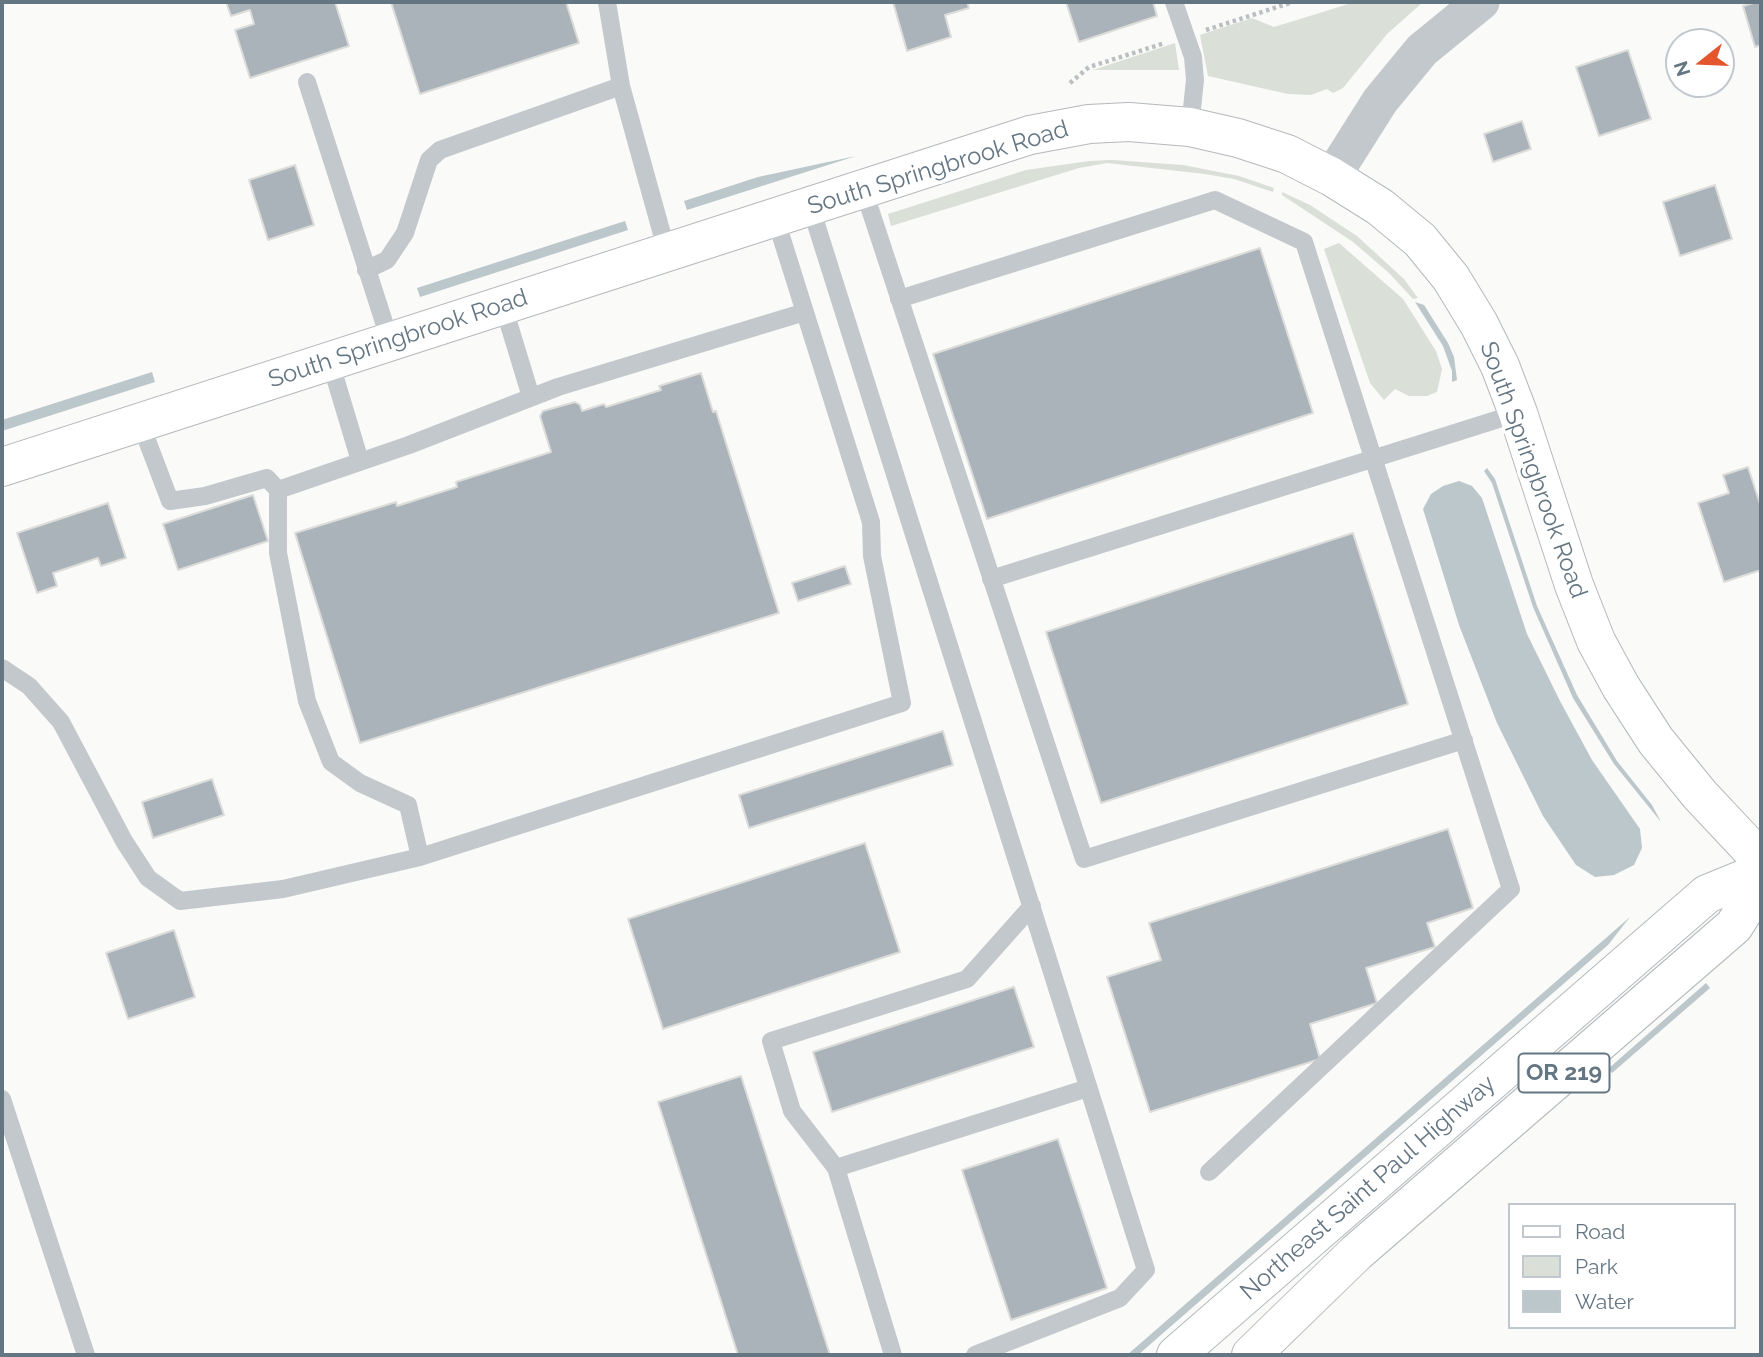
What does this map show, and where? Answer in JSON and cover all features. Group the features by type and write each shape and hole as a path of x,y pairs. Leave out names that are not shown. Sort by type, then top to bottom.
{"main road":[{"name":"South Springbrook Road","path":"2,467 979,150 1058,128 1129,122 1190,127 1238,138 1287,154 1332,177 1380,207 1410,232 1451,278 1500,366 1574,585 1596,641 1620,687 1664,752 1761,860"},
{"name":"Northeast Saint Paul Highway","path":"1176,1355 1707,894 1761,872"},
{"name":"Northeast Saint Paul Highway","path":"1251,1355 1356,1253 1734,926 1761,883"}],"street":[{"path":"1332,177 1380,101 1422,50 1481,2"}],"lane":[{"path":"607,2 621,86 667,251"},
{"path":"1174,2 1192,57 1195,80 1190,127"},
{"path":"307,82 390,341"},
{"path":"366,270 387,260 405,233 429,160 440,150 621,86"},
{"path":"863,188 1084,859 1464,740"},
{"path":"899,299 1215,200 1304,242 1511,889 1209,1172"},
{"path":"2,668 29,686 61,722 124,841 148,878 180,901 284,889 420,857 902,703 872,556 871,522 805,312 792,211"},
{"path":"792,211 1031,906 1146,1270 1120,1298 975,1355"},
{"path":"503,304 531,397"},
{"path":"278,490 558,387 805,312"},
{"path":"330,361 360,461"},
{"path":"991,579 1518,413"},
{"path":"140,422 170,501 205,496 267,478 278,490 278,553 307,701 331,762 360,783 408,805 420,857"},
{"path":"893,1355 836,1168 792,1111 771,1041 967,979 1031,906"},
{"path":"836,1168 1088,1088"},
{"path":"2,1099 86,1355"}],"path":[{"path":"1199,32 1293,2"},
{"path":"1070,83 1089,67 1176,39"}],"green space":[{"path":"1355,2 1423,2 1387,34 1343,88 1333,93 1327,89 1311,95 1288,94 1208,76 1200,35 1252,18 1274,27"},
{"path":"1175,43 1179,70 1093,70"},
{"path":"1112,160 1183,165 1239,176 1274,188 1273,192 1234,179 1107,163 1079,168 891,226 888,214 1026,170"},
{"path":"1282,192 1310,205 1357,236 1404,279 1418,298 1413,299 1389,273 1353,242 1282,195"},
{"path":"1339,243 1403,299 1436,351 1442,369 1437,392 1427,396 1409,396 1395,389 1384,400 1370,383 1324,249"}],"water":[{"path":"856,156 687,210 684,201 758,177"},
{"path":"625,221 628,230 420,297 417,288"},
{"path":"1415,302 1424,305 1448,343 1454,357 1457,380 1452,382 1452,371 1443,346"},
{"path":"152,372 155,382 2,431 2,420"},
{"path":"1487,468 1495,479 1537,606 1577,695 1617,761 1652,805 1661,822 1614,764 1573,698 1533,607 1492,483 1484,471"},
{"path":"1459,481 1472,486 1482,498 1527,634 1592,760 1640,829 1642,848 1634,865 1614,875 1595,877 1576,865 1543,816 1497,723 1459,625 1423,509 1431,494 1443,486"},
{"path":"1630,917 1608,945 1138,1355 1127,1355"},
{"path":"1706,983 1710,988 1612,1073 1608,1069"}],"building":[{"path":"226,2 335,2 349,46 250,78 235,30 254,24 250,10 231,16"},
{"path":"391,2 566,2 579,43 420,94"},
{"path":"893,2 967,2 969,8 945,15 951,37 907,51"},
{"path":"1066,2 1153,2 1157,16 1079,42"},
{"path":"1761,2 1761,45 1755,47 1743,6"},
{"path":"1628,50 1651,119 1599,136 1576,67"},
{"path":"1522,121 1531,149 1493,162 1484,134"},
{"path":"295,165 314,225 268,240 249,180"},
{"path":"1715,185 1732,239 1680,256 1663,202"},
{"path":"1260,248 1313,413 987,519 933,354"},
{"path":"701,373 713,412 716,411 779,613 360,743 295,533 396,502 397,506 457,487 456,482 551,452 540,416 543,411 575,402 580,405 582,411 604,404 606,407 661,390 659,386"},
{"path":"1748,467 1761,507 1761,570 1724,582 1698,503 1729,493 1723,475"},
{"path":"253,495 268,541 178,570 163,524"},
{"path":"108,503 126,558 101,566 98,558 53,573 57,586 37,593 17,533"},
{"path":"1353,533 1408,704 1101,803 1046,632"},
{"path":"845,566 851,584 798,601 792,583"},
{"path":"943,731 953,765 749,828 739,795"},
{"path":"212,779 224,815 153,838 142,802"},
{"path":"1448,829 1473,908 1427,923 1435,947 1366,968 1377,1003 1310,1024 1320,1059 1150,1112 1107,977 1161,960 1149,923"},
{"path":"865,843 900,952 663,1029 628,919"},
{"path":"174,930 195,997 128,1019 106,953"},
{"path":"1014,987 1034,1047 832,1112 813,1052"},
{"path":"741,1076 830,1355 738,1355 658,1102"},
{"path":"1058,1139 1107,1288 1011,1320 962,1170"}]}
